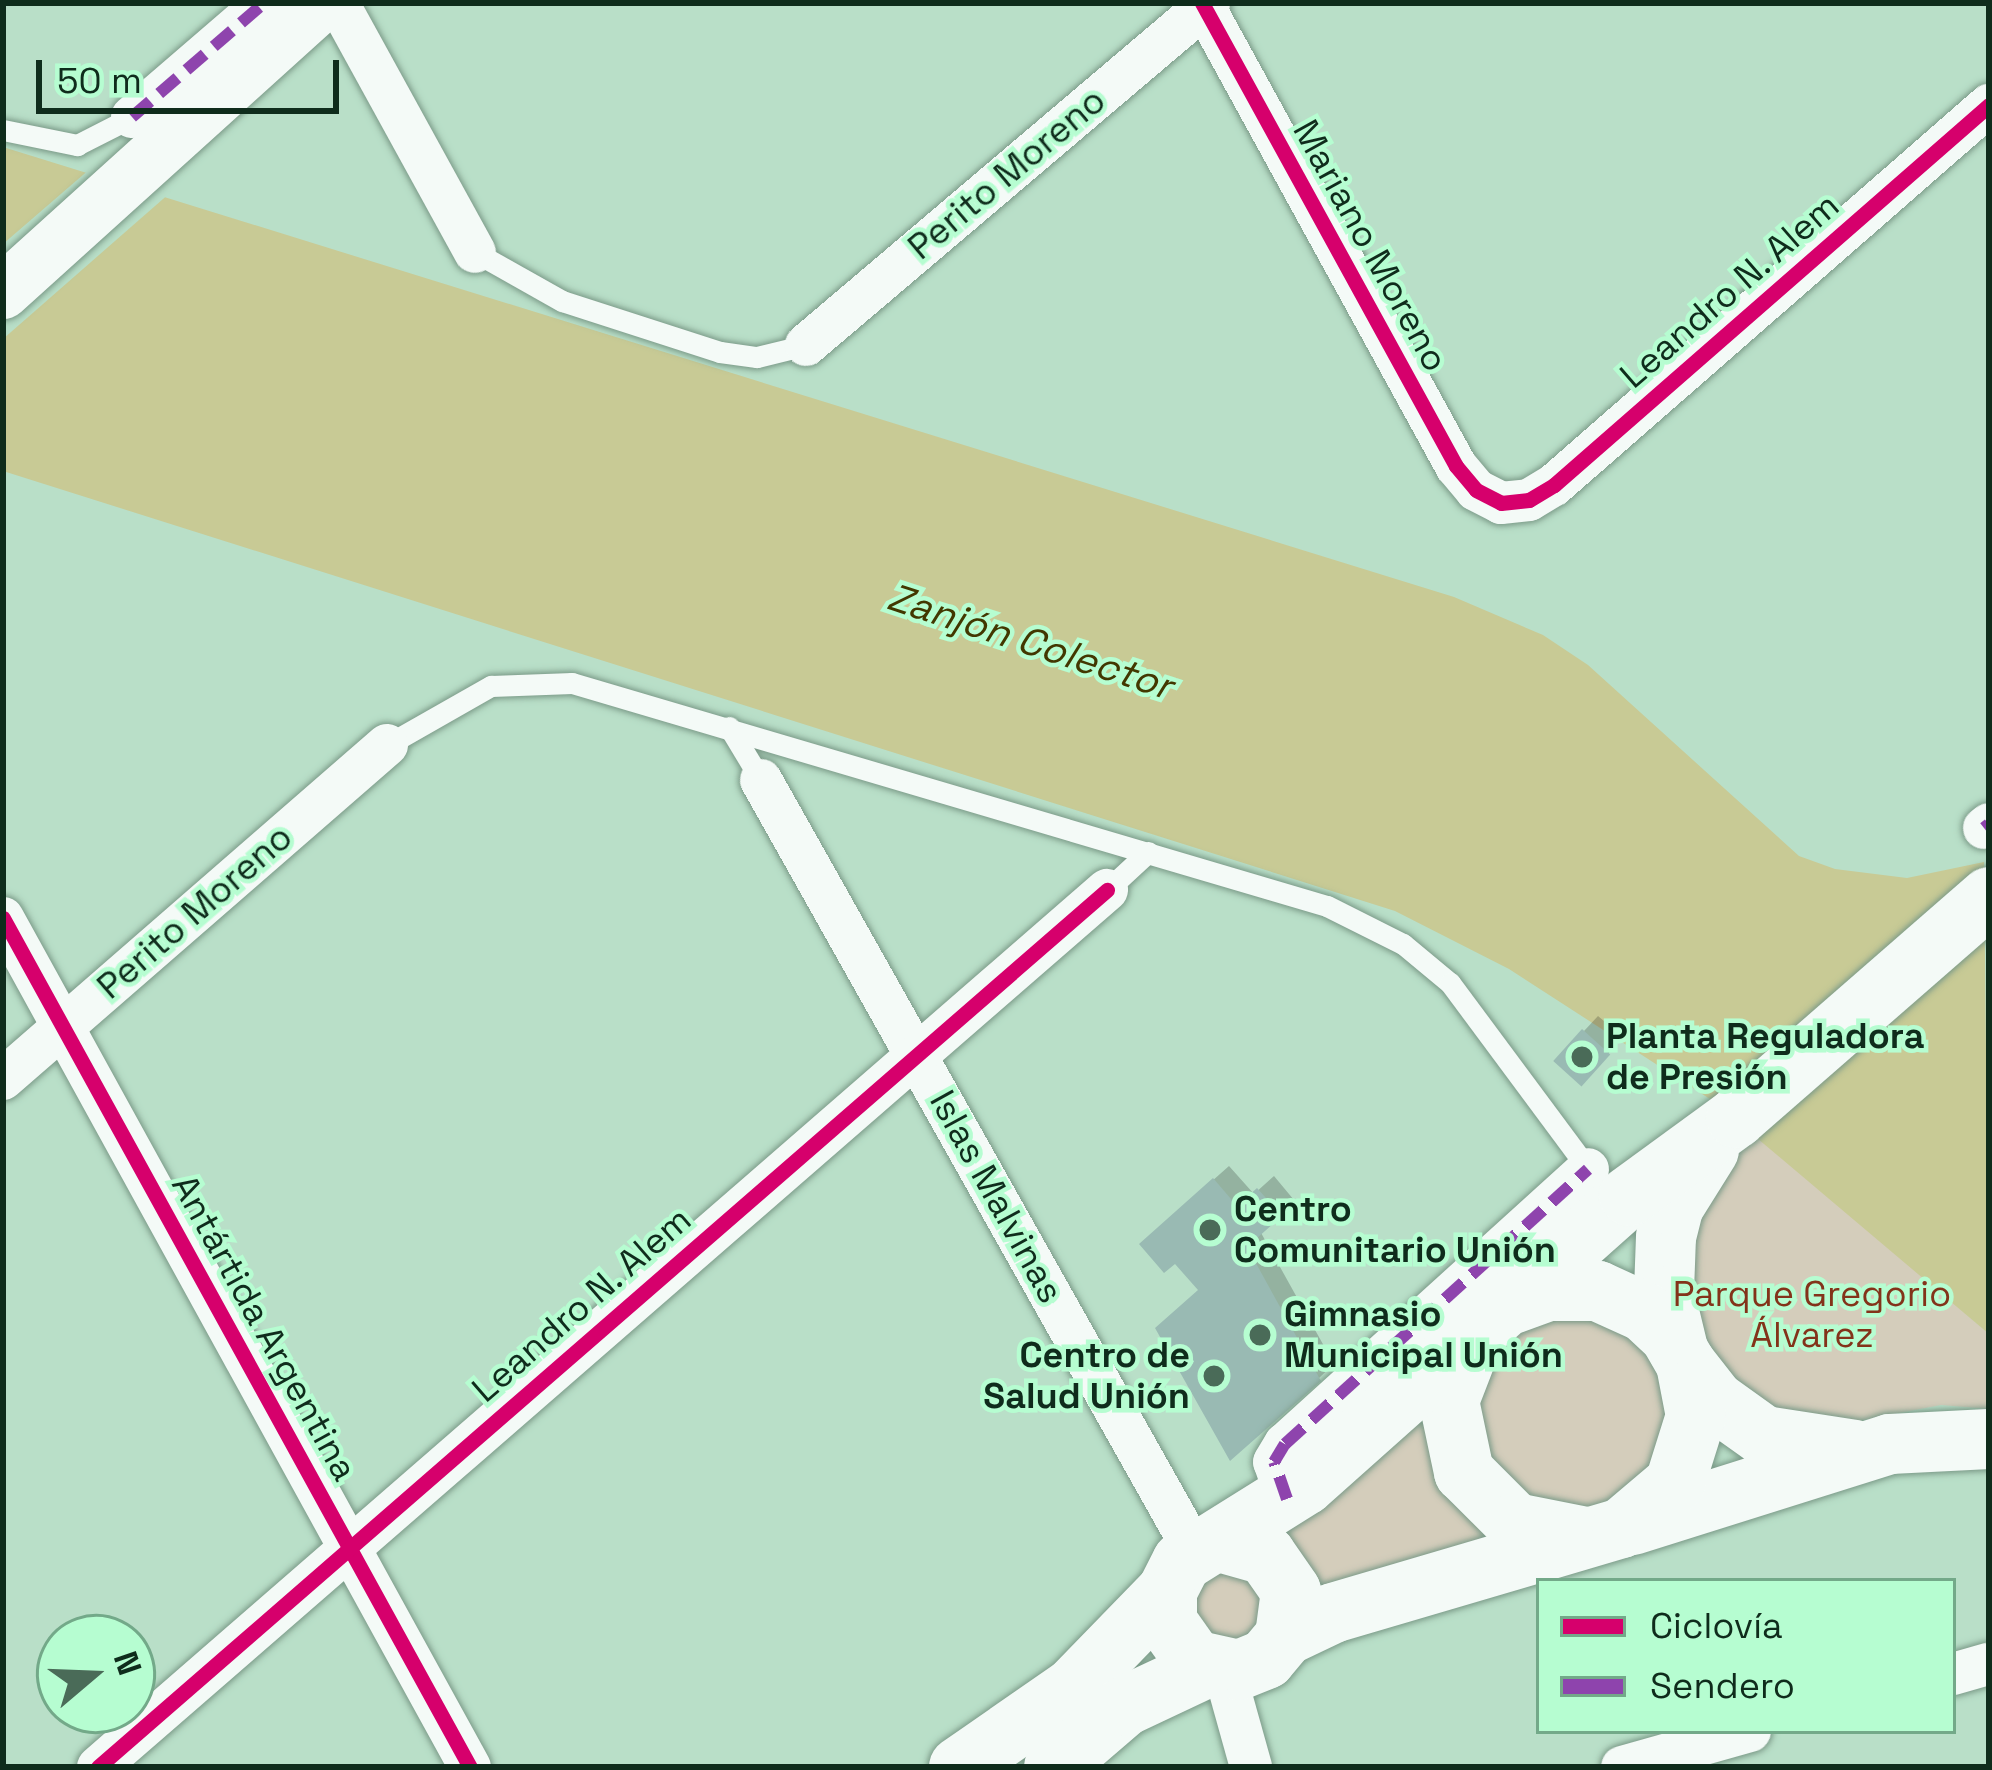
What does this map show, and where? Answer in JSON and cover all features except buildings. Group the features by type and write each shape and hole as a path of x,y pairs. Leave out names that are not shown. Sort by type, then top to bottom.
{"main road":[{"path":"959,1767 1074,1688 1195,1562 1287,1499 1629,1196 1736,1118 1989,897"},
{"path":"1736,1118 1689,1178 1669,1221 1664,1291 1683,1357 1696,1416 1684,1467 1664,1496 1613,1531 1550,1535 1515,1523 1464,1472 1451,1438 1451,1383 1495,1316 1548,1291 1598,1292 1644,1312 1683,1357 1715,1401 1764,1436 1816,1450 1868,1450"},
{"path":"1054,1767 1126,1706 1216,1668 1266,1659 1286,1636 1334,1613 1868,1450 1930,1437 1989,1438"},
{"path":"1195,1562 1266,1555 1286,1578 1293,1606 1286,1636"},
{"path":"1195,1562 1173,1636 1216,1668"}],"street":[{"path":"3,292 264,3"},
{"path":"148,134 323,3"},
{"path":"338,3 475,252"},
{"name":"Perito Moreno","path":"806,346 1205,4"},
{"name":"Mariano Moreno","path":"1205,4 1456,466 1476,490 1501,503"},
{"name":"Leandro N. Alem","path":"1501,503 1529,500 1554,485 1989,104"},
{"name":"Perito Moreno","path":"3,1079 387,745"},
{"name":"Islas Malvinas","path":"760,780 1195,1562"},
{"name":"Leandro N. Alem","path":"98,1767 1106,890"},
{"name":"Antártida Argentina","path":"3,918 470,1767"},
{"path":"1287,1499 1275,1467 1279,1450 1588,1169"},
{"path":"1956,1673 1989,1664"},
{"path":"1216,1668 1251,1767"},
{"path":"1622,1767 1739,1734"}],"lane":[{"path":"3,130 77,145 148,134"},
{"path":"475,252 562,301 720,352 757,357 806,346"},
{"path":"387,745 462,698 520,681 584,686 1327,905 1403,944 1470,1006 1588,1169"},
{"path":"729,728 760,780"},
{"path":"1106,890 1148,852"}],"green space":[{"name":"Parque Gregorio Álvarez","path":"1755,1132 1989,1334 1989,1409 1941,1405 1842,1424 1803,1421 1754,1400 1706,1348 1685,1269 1709,1189"},
{"name":"Parque Gregorio Álvarez","path":"1531,1314 1632,1323 1677,1389 1652,1484 1575,1519 1495,1484 1472,1378"},
{"path":"1424,1408 1438,1478 1507,1541 1318,1598 1273,1534"},
{"path":"1209,1567 1264,1576 1257,1644 1199,1641 1189,1586"}],"water":[{"name":"Zanjón Colector","path":"3,147 1454,597 1543,635 1588,665 1799,856 1835,869 1907,878 1984,862 1989,1334 1713,1101 1509,969 1395,911 3,471"}],"pier":[{"path":"91,168 171,192 3,339 3,244"}],"marked path":[{"path":"132,117 264,3"},
{"path":"1984,828 1989,824"},
{"path":"1287,1499 1274,1462 1285,1444 1588,1169"}],"cycle path":[{"path":"1202,3 1456,466 1476,490 1501,503 1529,500 1554,485 1989,105"},
{"path":"98,1767 1107,890"},
{"path":"3,918 470,1767"}],"place":[{"name":"Planta Reguladora de Presión","path":"1582,1057"},
{"name":"Centro Comunitario Unión","path":"1210,1230"},
{"name":"Gimnasio Municipal Unión","path":"1260,1335"},
{"name":"Centro de Salud Unión","path":"1214,1376"}]}
